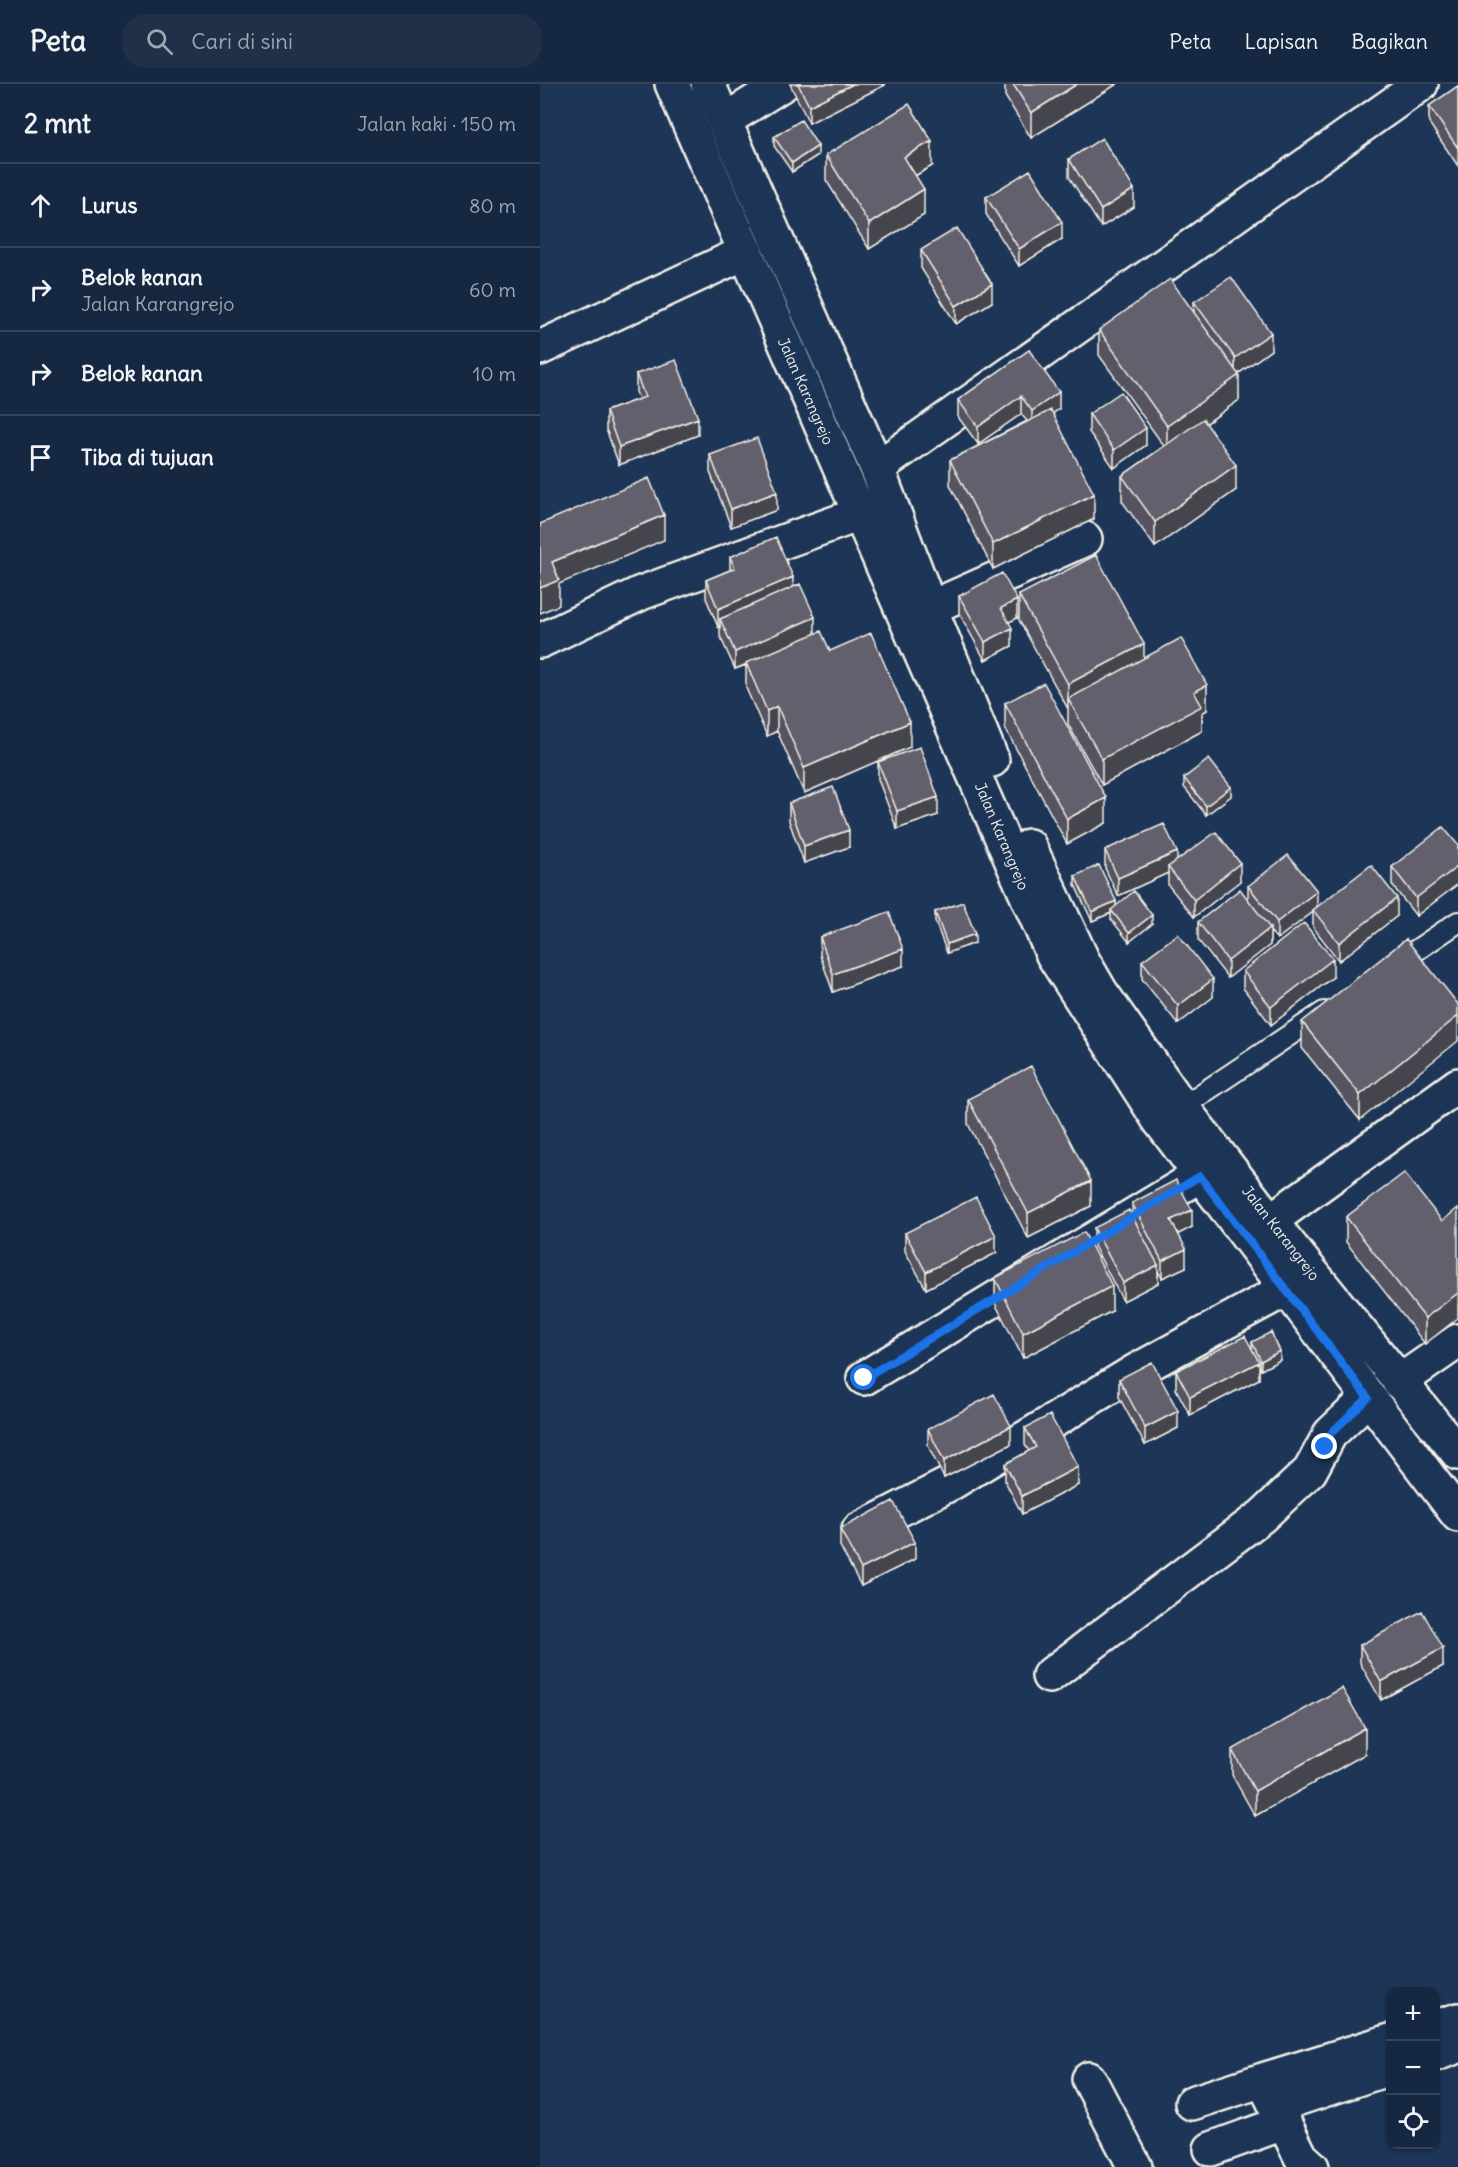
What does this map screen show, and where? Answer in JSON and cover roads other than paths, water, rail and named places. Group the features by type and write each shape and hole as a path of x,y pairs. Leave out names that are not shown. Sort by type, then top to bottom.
{"street":[{"name":"Jalan Karangrejo","path":"672,84 1053,955 1159,1120 1458,1515"},
{"name":"Jalan Karangrejo","path":"708,84 877,468 930,608 1020,826 1083,961 1101,992 1182,1107 1270,1221 1399,1382 1454,1441"},
{"path":"724,121 783,84"},
{"path":"877,468 1421,84"},
{"path":"540,348 746,252"},
{"path":"540,641 641,593 860,514"},
{"path":"930,608 1085,539"},
{"path":"1270,1221 1458,1085"},
{"path":"864,1378 1200,1176"},
{"path":"848,1535 953,1482 1134,1372 1286,1289"},
{"path":"1399,1382 1458,1341"},
{"path":"1049,1677 1262,1516 1310,1471 1330,1434 1368,1398"},
{"path":"1440,2026 1458,2020"},
{"path":"1211,2149 1274,2103 1386,2043"},
{"path":"1440,2053 1458,2046"},
{"path":"1192,2103 1274,2103 1386,2069"},
{"path":"1089,2079 1135,2167"},
{"path":"1274,2103 1301,2157 1312,2167"}],"lane":[{"path":"1379,975 1458,922"},
{"path":"1182,1107 1340,1001"}]}
